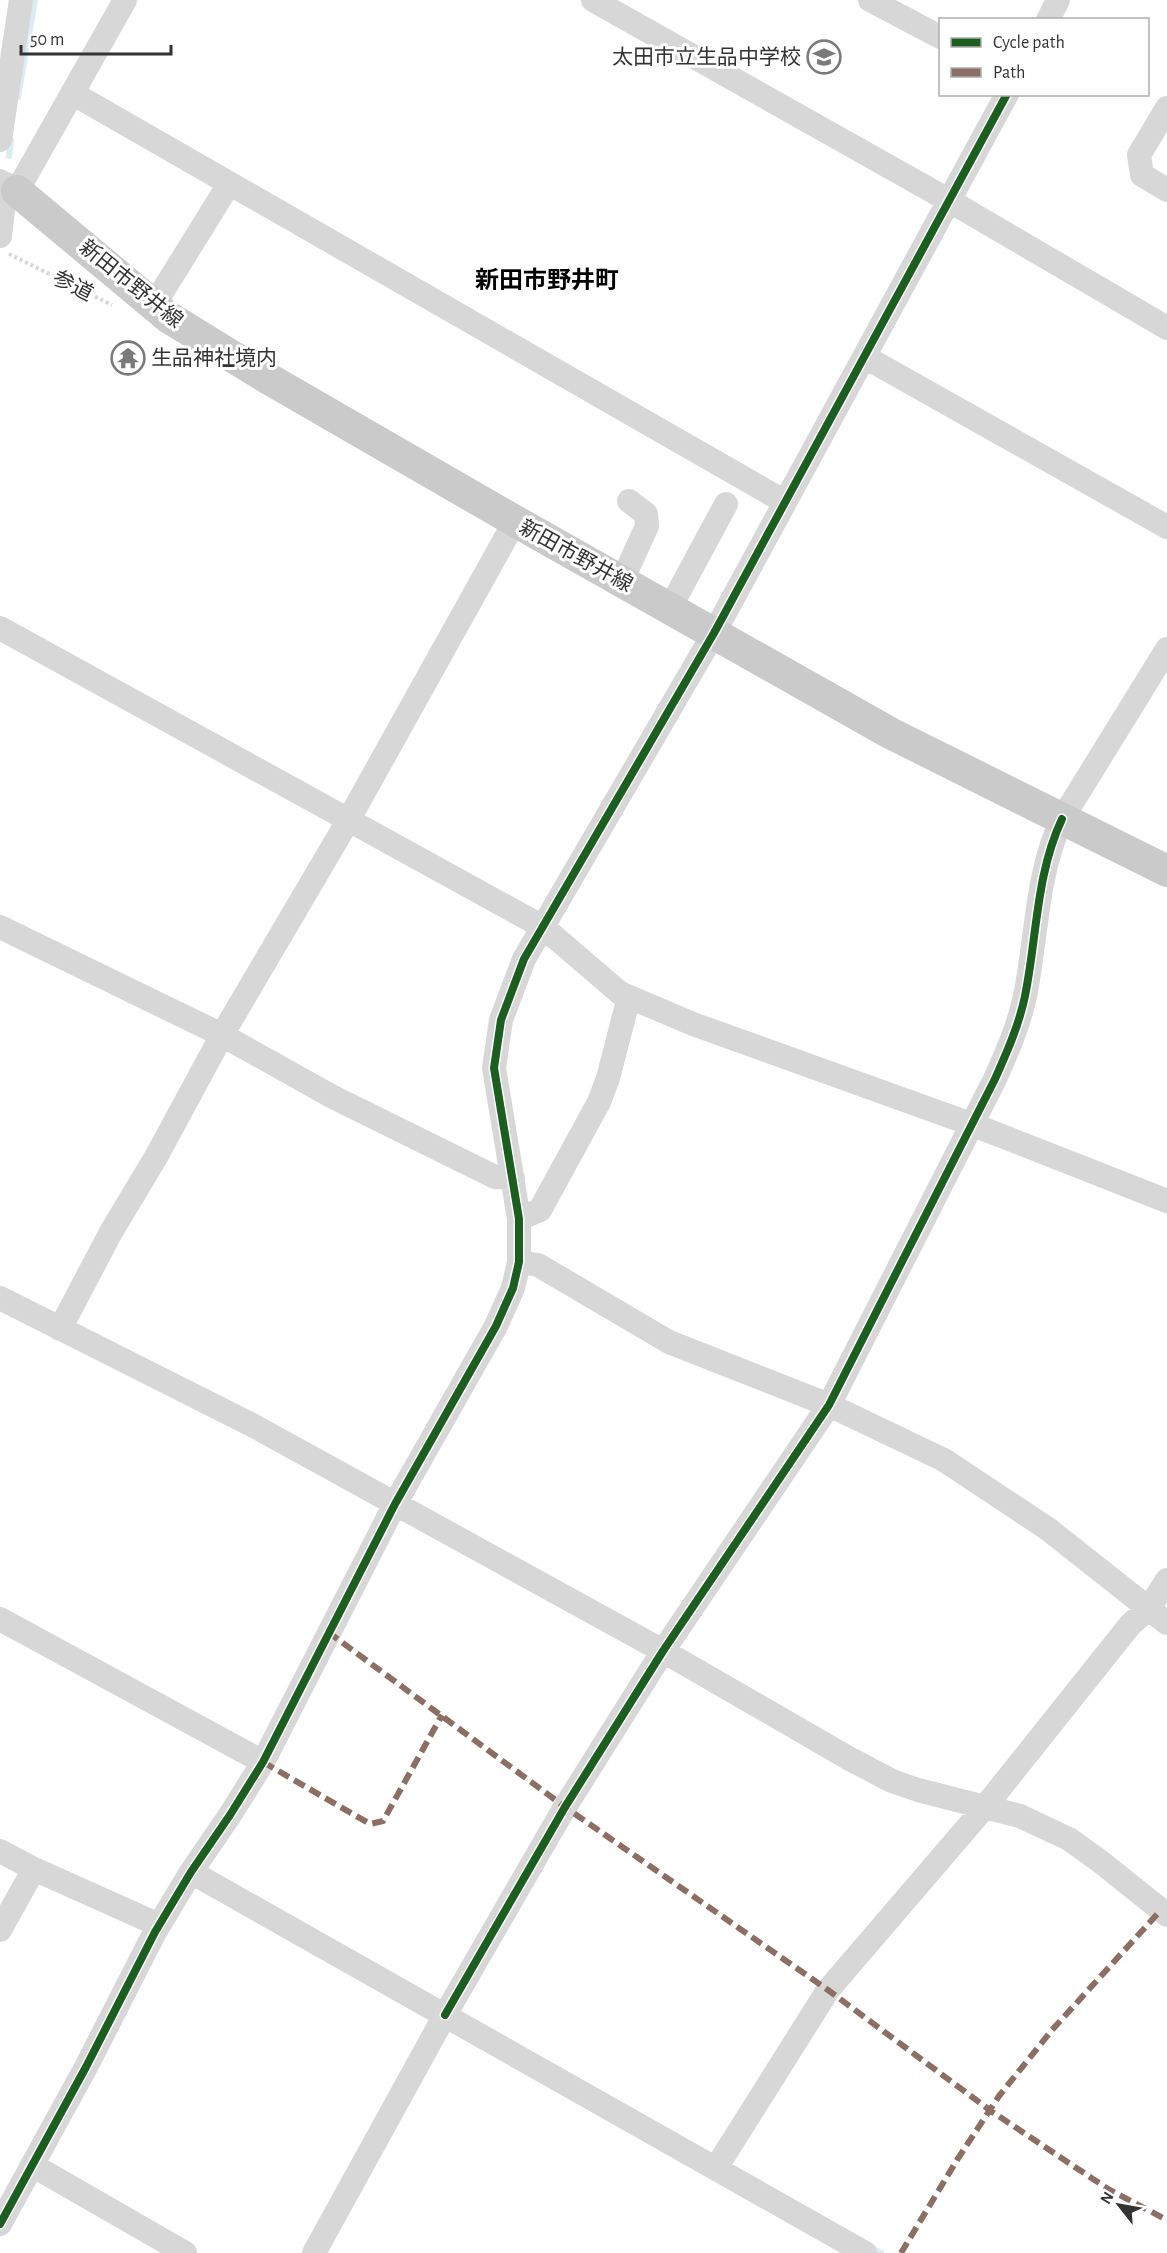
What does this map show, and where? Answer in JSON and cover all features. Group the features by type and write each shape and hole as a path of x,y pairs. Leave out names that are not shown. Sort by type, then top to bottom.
{"main road":[{"name":"新田市野井線","path":"8,185 168,317 269,379 514,521 890,733 1167,871"}],"street":[{"path":"0,140 21,0"},
{"path":"0,236 8,185 72,93 125,0"},
{"path":"593,0 950,201 1167,328"},
{"path":"870,0 939,36"},
{"path":"1049,18 1058,0"},
{"path":"72,93 785,502"},
{"path":"3,2213 32,2166 159,1925 263,1762 395,1504 496,1326 513,1288 519,1262 519,1219 494,1068 501,1020 524,959 714,633 1006,96"},
{"path":"1167,108 1139,155 1142,175 1167,190"},
{"path":"154,305 229,184"},
{"path":"865,357 1167,527"},
{"path":"622,581 647,526 646,514 629,501"},
{"path":"670,608 726,504"},
{"path":"60,1329 111,1232 156,1157 222,1035 349,819 514,521"},
{"path":"0,628 543,927 620,993 693,1024 971,1124 1166,1198"},
{"path":"314,2253 445,2016 565,1807 663,1651 829,1405 995,1079 1007,1050 1024,997 1041,887 1051,843 1062,819 1167,649"},
{"path":"0,927 222,1035 333,1097 495,1177 513,1178"},
{"path":"519,1219 540,1210 599,1102 608,1078 629,997"},
{"path":"519,1262 538,1265 669,1342 829,1405 944,1461 1048,1529 1158,1616"},
{"path":"0,1298 254,1426 663,1651 892,1781 1020,1816 1069,1839 1167,1916"},
{"path":"1158,1616 1167,1580"},
{"path":"716,2168 828,1990 984,1808 1130,1625 1158,1616"},
{"path":"0,1620 263,1762"},
{"path":"0,1851 34,1869 159,1925"},
{"path":"0,1930 34,1869"},
{"path":"191,1872 865,2253"},
{"path":"32,2166 185,2253"}],"waterway":[{"path":"18,97 35,0"},
{"path":"9,156 11,140"},
{"path":"869,2246 881,2253"}],"marked path":[{"path":"328,1632 565,1807 828,1990 991,2111 1108,2189 1167,2220"},
{"path":"263,1762 370,1824 383,1821 442,1715"},
{"path":"901,2253 999,2096 1052,2030 1161,1910"}],"cycle path":[{"path":"0,2224 86,2067 155,1932 263,1762 395,1504 496,1326 513,1288 519,1262 519,1219 494,1068 501,1020 524,959 714,633 1006,96"},
{"path":"445,2015 565,1807 663,1651 829,1405 995,1079 1008,1049 1025,996 1047,862 1062,819"}],"place":[{"name":"太田市立生品中学校","path":"824,57"},
{"name":"生品神社境内","path":"128,358"}],"district":[{"name":"新田市野井町","path":"547,281"}]}
